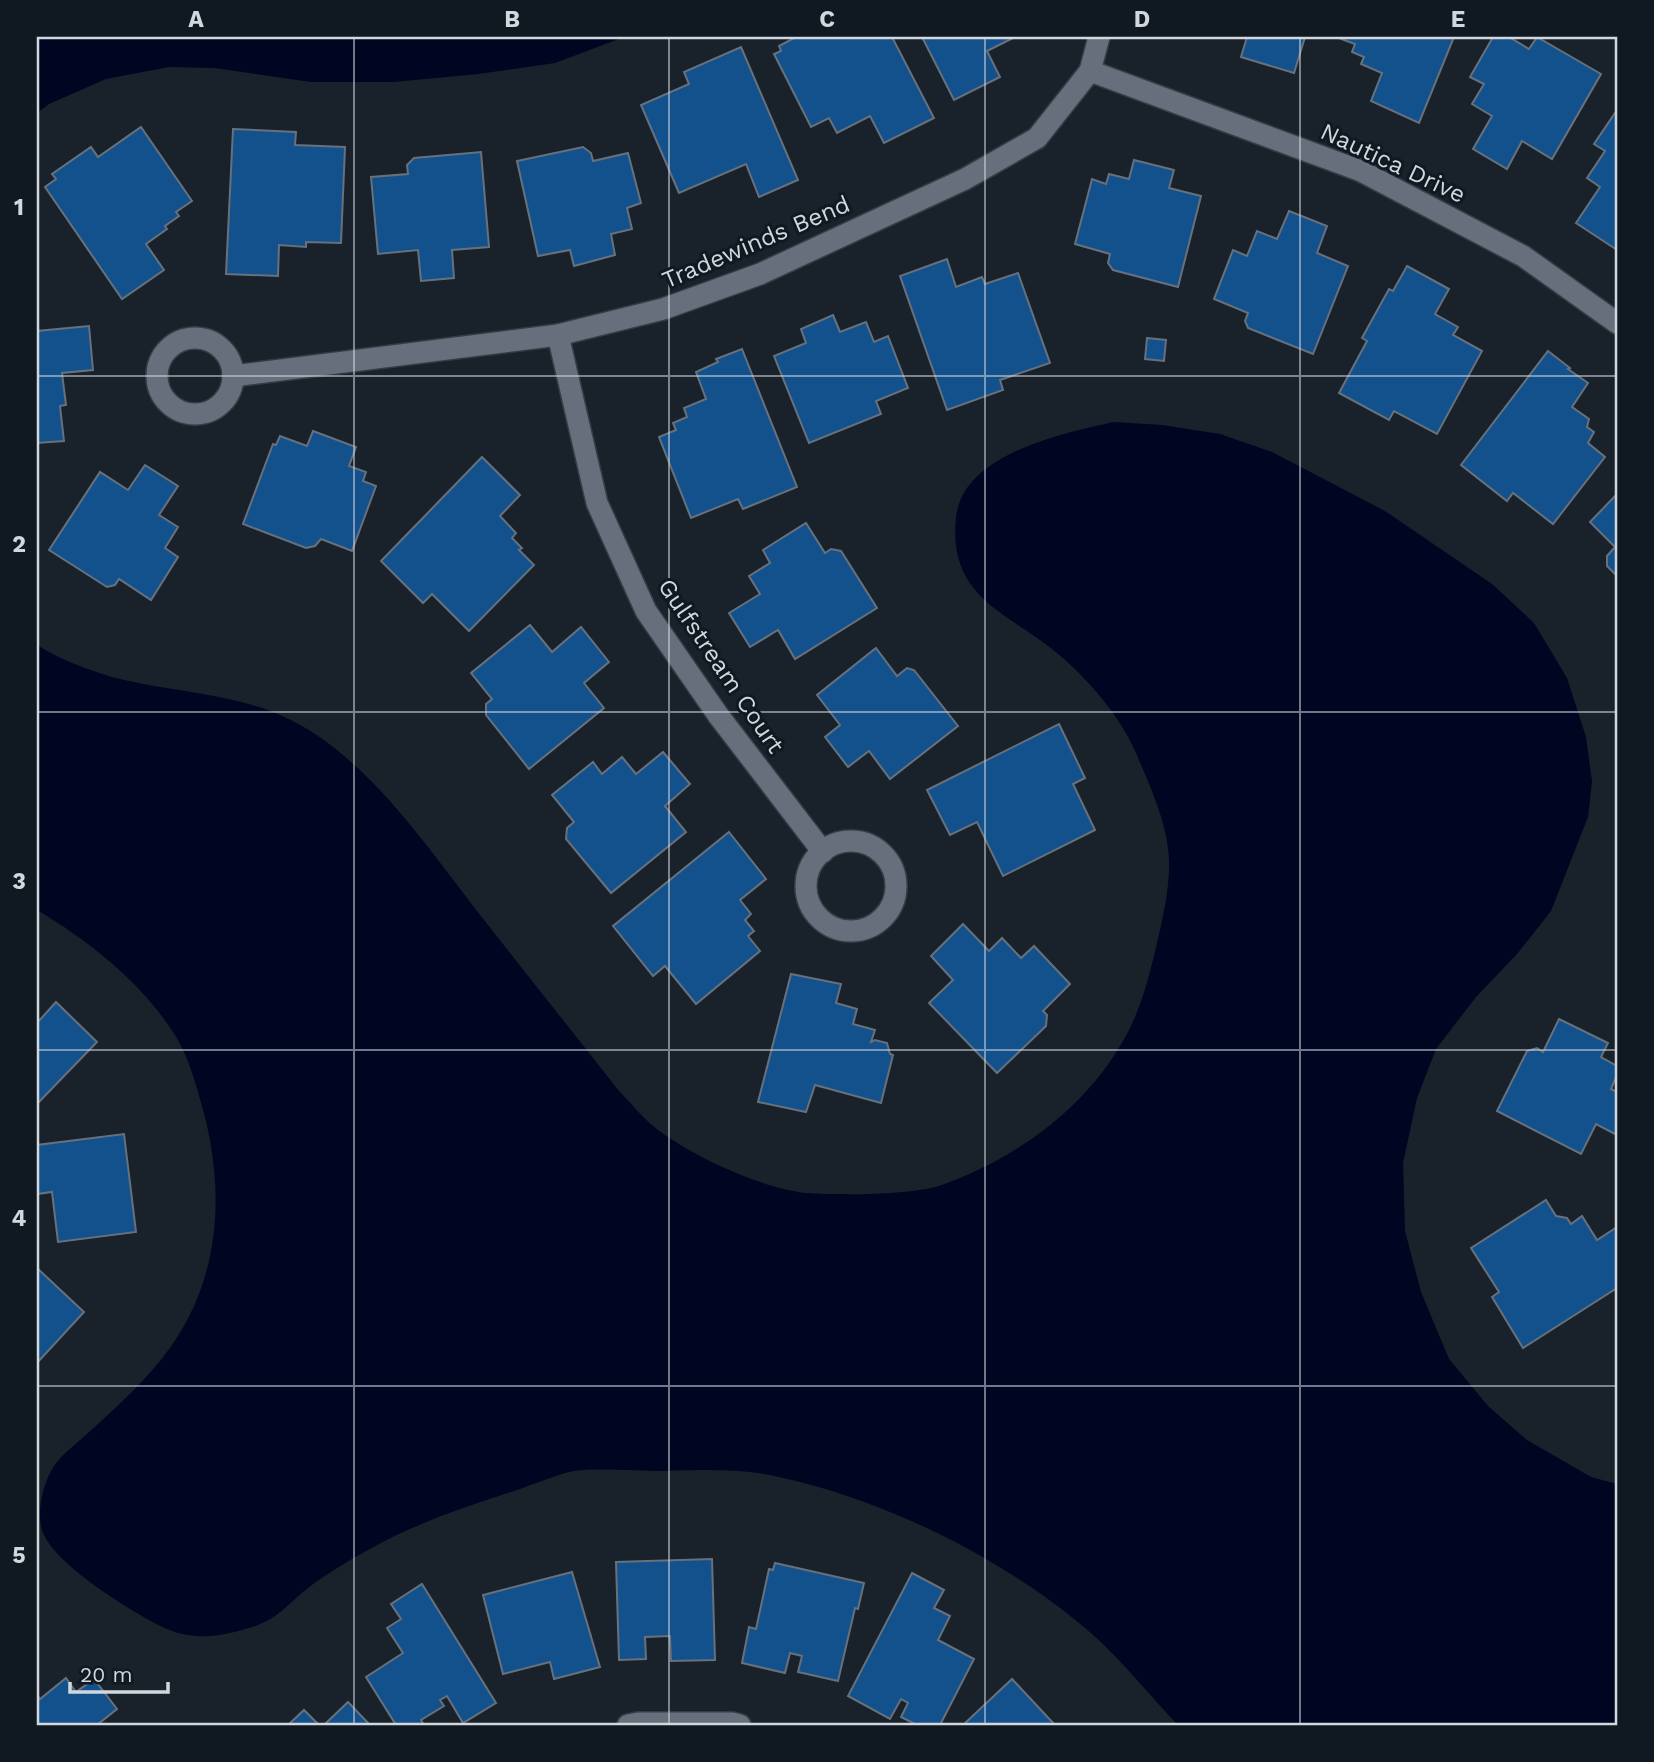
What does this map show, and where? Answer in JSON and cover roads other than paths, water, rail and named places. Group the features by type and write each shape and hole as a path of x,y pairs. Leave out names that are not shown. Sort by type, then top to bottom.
{"street":[{"name":"Tradewinds Bend","path":"233,376 558,335 663,309 760,274 965,179 1037,138 1090,71 1100,37"},
{"name":"Nautica Drive","path":"1090,71 1361,171 1523,256 1617,323"},
{"name":"Gulfstream Court","path":"558,335 597,503 646,611 718,715 823,852"},
{"path":"848,841 875,848 886,858 893,870 895,898 880,921 866,929 835,929 812,909 807,894 807,878 812,864 823,852 835,844 848,841"},
{"path":"628,1725 740,1725"}],"water":[{"path":"37,37 624,37 555,63 394,82 311,82 214,68 169,67 106,79 49,104 37,113"},
{"path":"1113,422 1162,425 1220,434 1272,452 1385,511 1492,584 1534,623 1567,678 1586,737 1592,781 1588,817 1551,911 1517,954 1476,997 1436,1049 1417,1098 1403,1163 1405,1231 1421,1292 1449,1359 1488,1406 1527,1440 1591,1477 1617,1484 1617,1725 1178,1725 1101,1642 1030,1586 990,1561 905,1518 861,1501 774,1476 746,1472 601,1469 562,1474 403,1532 330,1573 268,1620 249,1628 211,1636 187,1635 163,1627 106,1594 73,1569 48,1542 42,1530 40,1513 45,1485 60,1458 153,1369 189,1317 210,1257 216,1194 208,1130 192,1073 178,1039 160,1013 129,979 76,935 37,910 37,645 66,661 109,676 221,697 261,708 310,731 339,752 366,776 415,831 619,1091 653,1126 686,1148 747,1177 806,1193 877,1194 939,1186 968,1175 1023,1145 1073,1105 1094,1082 1113,1057 1134,1019 1164,912 1169,870 1168,846 1157,805 1130,740 1096,691 1075,669 1045,643 988,603 973,588 962,569 956,546 956,518 962,496 976,478 1018,450 1068,433"}]}
